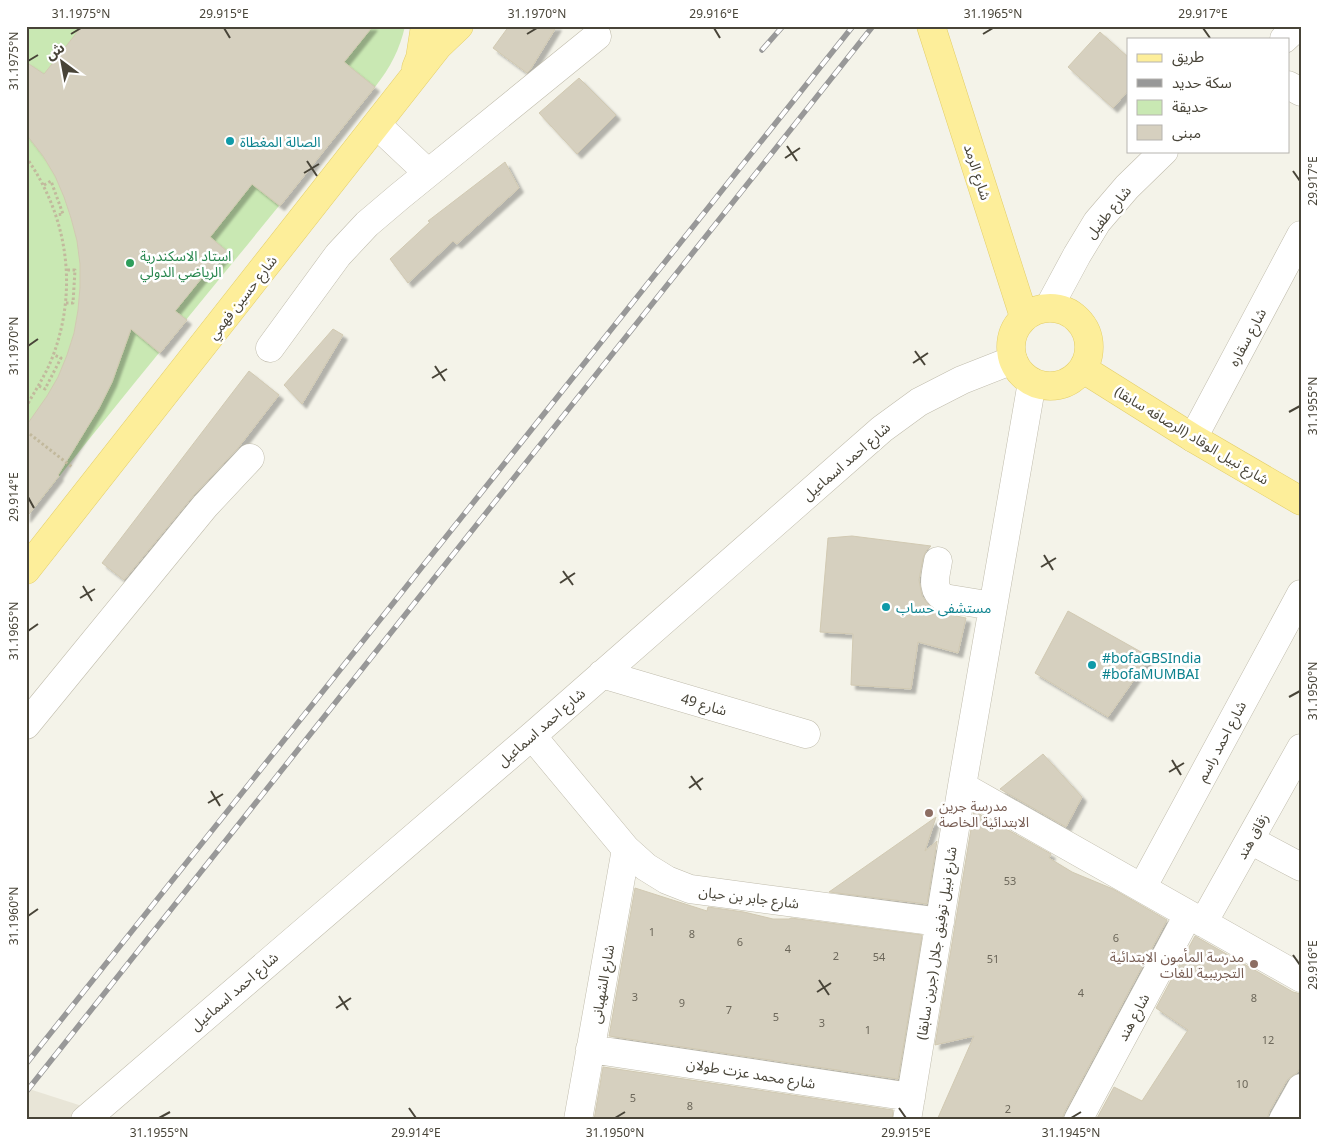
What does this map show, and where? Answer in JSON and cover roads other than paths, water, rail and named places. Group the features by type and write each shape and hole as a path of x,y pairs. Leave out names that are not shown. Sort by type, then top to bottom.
{"main road":[{"path":"411,81 420,58 425,26"},
{"name":"شارع حسين فهمي","path":"26,570 438,46 459,26"},
{"name":"شارع الرمد","path":"931,26 1036,312"},
{"path":"1061,309 1072,314 1081,322 1088,333 1090,345 1089,358 1083,369 1073,379 1060,385 1045,386 1032,382 1020,373 1013,360 1010,348 1012,336 1017,326 1036,312 1061,309"},
{"name":"شارع نبيل الوقاد (الرصافه سابقا)","path":"1083,369 1193,438 1301,501"}],"street":[{"path":"1285,38 1298,26"},
{"path":"270,348 338,256 367,224 597,36"},
{"path":"377,125 428,173"},
{"name":"شارع طفيل","path":"1036,312 1077,255 1097,222 1163,152"},
{"name":"شارع سقاره","path":"1193,438 1301,235"},
{"name":"شارع احمد اسماعيل","path":"84,1120 532,736 882,429 919,402 962,380 1013,360"},
{"name":"شارع نبيل توفيق جلال (جرين سابقا)","path":"909,1108 962,786 1032,382"},
{"path":"26,725 205,506 250,458"},
{"path":"938,561 934,583 936,592 944,598 993,606"},
{"name":"شارع احمد راسم","path":"1142,888 1301,594"},
{"name":"شارع 49","path":"602,674 806,734"},
{"name":"شارع جابر بن حيان","path":"532,736 626,849 646,867 667,880 690,889 940,922"},
{"name":"زقاق هند","path":"1196,919 1250,840 1301,748"},
{"path":"962,786 1301,978"},
{"path":"1250,840 1301,867"},
{"name":"شارع الشهبانى","path":"578,1120 626,849"},
{"name":"شارع هند","path":"1078,1120 1196,919"},
{"name":"شارع محمد عزت طولان","path":"590,1049 909,1108"},
{"path":"1283,1120 1301,1088"}],"railway":[{"path":"762,50 783,26"},
{"path":"26,1064 853,26"},
{"path":"26,1092 873,26"}],"place":[{"name":"الصالة المغطاة","path":"230,141"},
{"name":"استاد الاسكندرية الرياضي الدولي","path":"130,263"},
{"name":"مستشفى حساب","path":"886,607"},
{"name":"#bofaGBSIndia #bofaMUMBAI","path":"1092,665"},
{"name":"مدرسة جرين الابتدائية الخاصة","path":"929,813"},
{"name":"مدرسة المأمون الابتدائية التجريبية للغات","path":"1254,964"}]}
